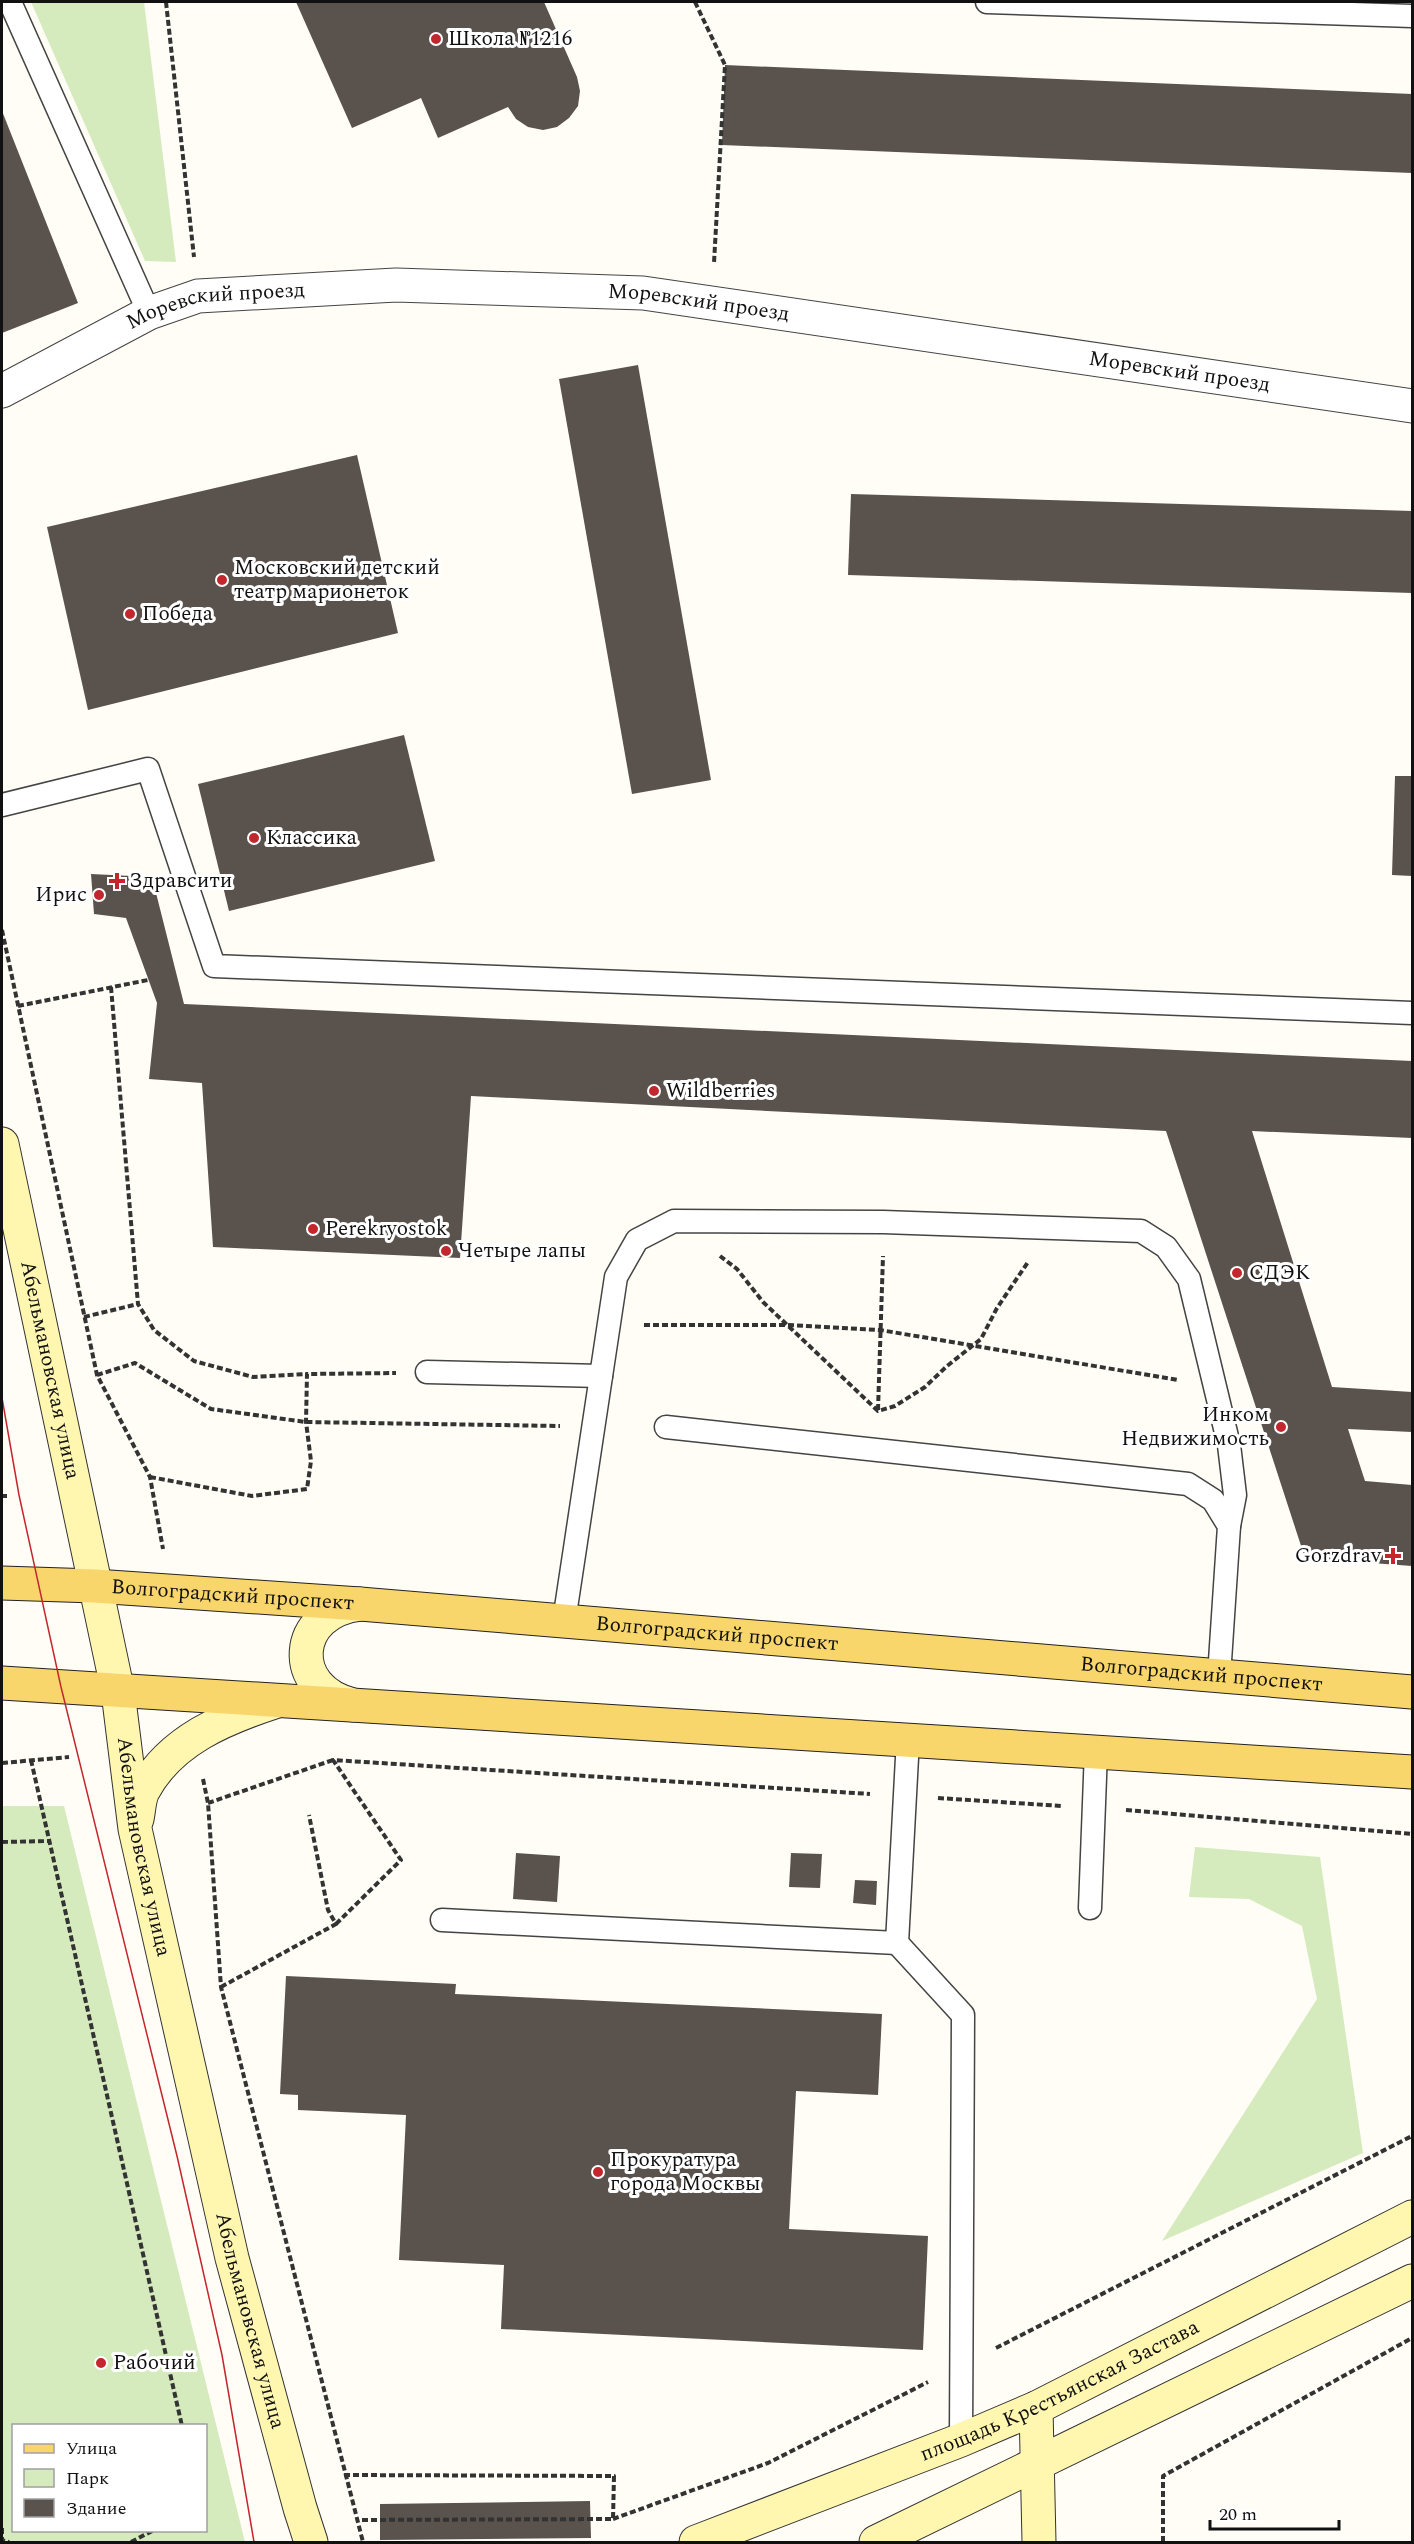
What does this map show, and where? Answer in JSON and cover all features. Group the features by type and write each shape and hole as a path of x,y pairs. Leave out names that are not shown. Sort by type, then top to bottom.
{"main road":[{"name":"Абельмановская улица","path":"2,1144 118,1692 135,1829 232,2258 300,2508 312,2542"},
{"name":"Волгоградский проспект","path":"11,1583 95,1586 360,1604 1413,1692"},
{"path":"353,1705 337,1701 322,1691 312,1677 306,1660 308,1642 315,1627 327,1614 342,1606 360,1604"},
{"path":"2,1683 1413,1772"},
{"path":"135,1829 142,1793 162,1766 192,1737 231,1716 280,1700"},
{"name":"площадь Крестьянская Застава","path":"696,2542 961,2440 1036,2408 1413,2217"},
{"path":"876,2542 1413,2282"},
{"path":"1036,2408 1039,2542"},
{"path":"300,2508 320,2542"}],"street":[{"name":"Моревский проезд","path":"2,391 149,313 198,296 396,285 643,293 1413,406"}],"lane":[{"path":"10,2 149,313"},
{"path":"987,2 1413,16"},
{"path":"2,805 148,769 213,966 1413,1013"},
{"path":"564,1621 616,1277 637,1240 675,1221 884,1222 1141,1231 1166,1246 1189,1279 1229,1445 1235,1495 1229,1526 1219,1676"},
{"path":"427,1372 601,1376"},
{"path":"666,1427 1188,1484 1213,1500 1229,1526"},
{"path":"897,1943 908,1739"},
{"path":"1090,1908 1096,1751"},
{"path":"442,1920 897,1943 963,2015 961,2440"}],"path":[{"path":"166,2 198,296"},
{"path":"695,2 725,65 711,303"},
{"path":"2,930 97,1375 150,1477 163,1549"},
{"path":"18,1006 148,980"},
{"path":"111,987 138,1304 154,1330 194,1361 254,1377 427,1372"},
{"path":"675,1221 737,1269 763,1302 878,1411"},
{"path":"879,1450 878,1411 884,1222"},
{"path":"878,1411 895,1406 926,1388 947,1366 981,1340 997,1308 1032,1256 1073,1229"},
{"path":"84,1317 138,1304"},
{"path":"609,1325 788,1325 880,1330 1214,1386"},
{"path":"97,1375 110,1373 135,1363 212,1409 306,1422 594,1426"},
{"path":"150,1477 252,1496 307,1489 310,1461 306,1422 308,1374"},
{"path":"2,1496 7,1496"},
{"path":"2,1763 69,1757"},
{"path":"31,1760 182,2424"},
{"path":"220,1987 336,1924 401,1860 333,1760"},
{"path":"208,1803 333,1760 1093,1808 1413,1834"},
{"path":"202,1775 208,1803 220,1987 363,2542"},
{"path":"309,1815 328,1910 336,1924"},
{"path":"2,1842 50,1841"},
{"path":"356,2520 613,2519 768,2463 1413,2136"},
{"path":"1163,2542 1163,2476 1413,2338"},
{"path":"344,2475 614,2476 613,2519"},
{"path":"2,2528 2,2540 9,2542"},
{"path":"131,2542 150,2532"}],"green space":[{"path":"31,2 144,2 176,262 145,261"},
{"path":"2,1806 64,1806 245,2542 2,2542"},
{"path":"1195,1847 1320,1857 1363,2153 1162,2241 1317,1999 1302,1926 1249,1899 1189,1897"}],"building":[{"name":"Школа №1216","path":"296,2 544,2 577,77 580,91 578,106 569,118 557,127 543,130 528,127 516,119 508,107 438,138 421,98 352,128"},
{"path":"725,65 1412,94 1412,173 722,145"},
{"path":"2,111 78,303 2,333"},
{"path":"638,365 711,780 632,794 559,379"},
{"name":"Московский детский театр марионеток","path":"357,455 398,633 88,710 47,527"},
{"path":"851,494 1412,511 1412,593 848,575"},
{"path":"404,735 435,861 229,911 198,784"},
{"path":"1395,776 1412,776 1412,876 1392,875"},
{"path":"91,874 152,877 184,1004 1412,1061 1412,1138 1252,1131 1332,1387 1412,1392 1412,1432 1348,1429 1365,1481 1412,1485 1412,1566 1305,1558 1166,1131 471,1096 460,1258 213,1247 202,1083 149,1079 157,1003 126,918 94,914"},
{"path":"516,1853 560,1856 557,1902 513,1899"},
{"path":"791,1853 822,1854 820,1888 789,1887"},
{"path":"855,1880 877,1881 876,1905 853,1903"},
{"name":"Прокуратура города Москвы","path":"286,1976 456,1984 455,1994 882,2014 878,2095 796,2091 789,2229 928,2236 923,2350 501,2329 504,2265 399,2260 406,2115 298,2110 298,2095 280,2094"},
{"path":"590,2501 591,2538 380,2540 380,2504"}],"tram line":[{"path":"2,1398 19,1495 61,1687 177,2156 222,2355 254,2542"}],"place":[{"name":"Школа №1216","path":"436,39"},
{"name":"Московский детский театр марионеток","path":"222,580"},
{"name":"Победа","path":"130,614"},
{"name":"Классика","path":"254,838"},
{"name":"Здравсити","path":"117,881"},
{"name":"Ирис","path":"99,895"},
{"name":"Wildberries","path":"654,1091"},
{"name":"Perekryostok","path":"313,1229"},
{"name":"Четыре лапы","path":"446,1251"},
{"name":"СДЭК","path":"1237,1273"},
{"name":"Инком Недвижимость","path":"1281,1427"},
{"name":"Gorzdrav","path":"1393,1556"},
{"name":"Прокуратура города Москвы","path":"598,2172"},
{"name":"Рабочий","path":"101,2363"}]}
